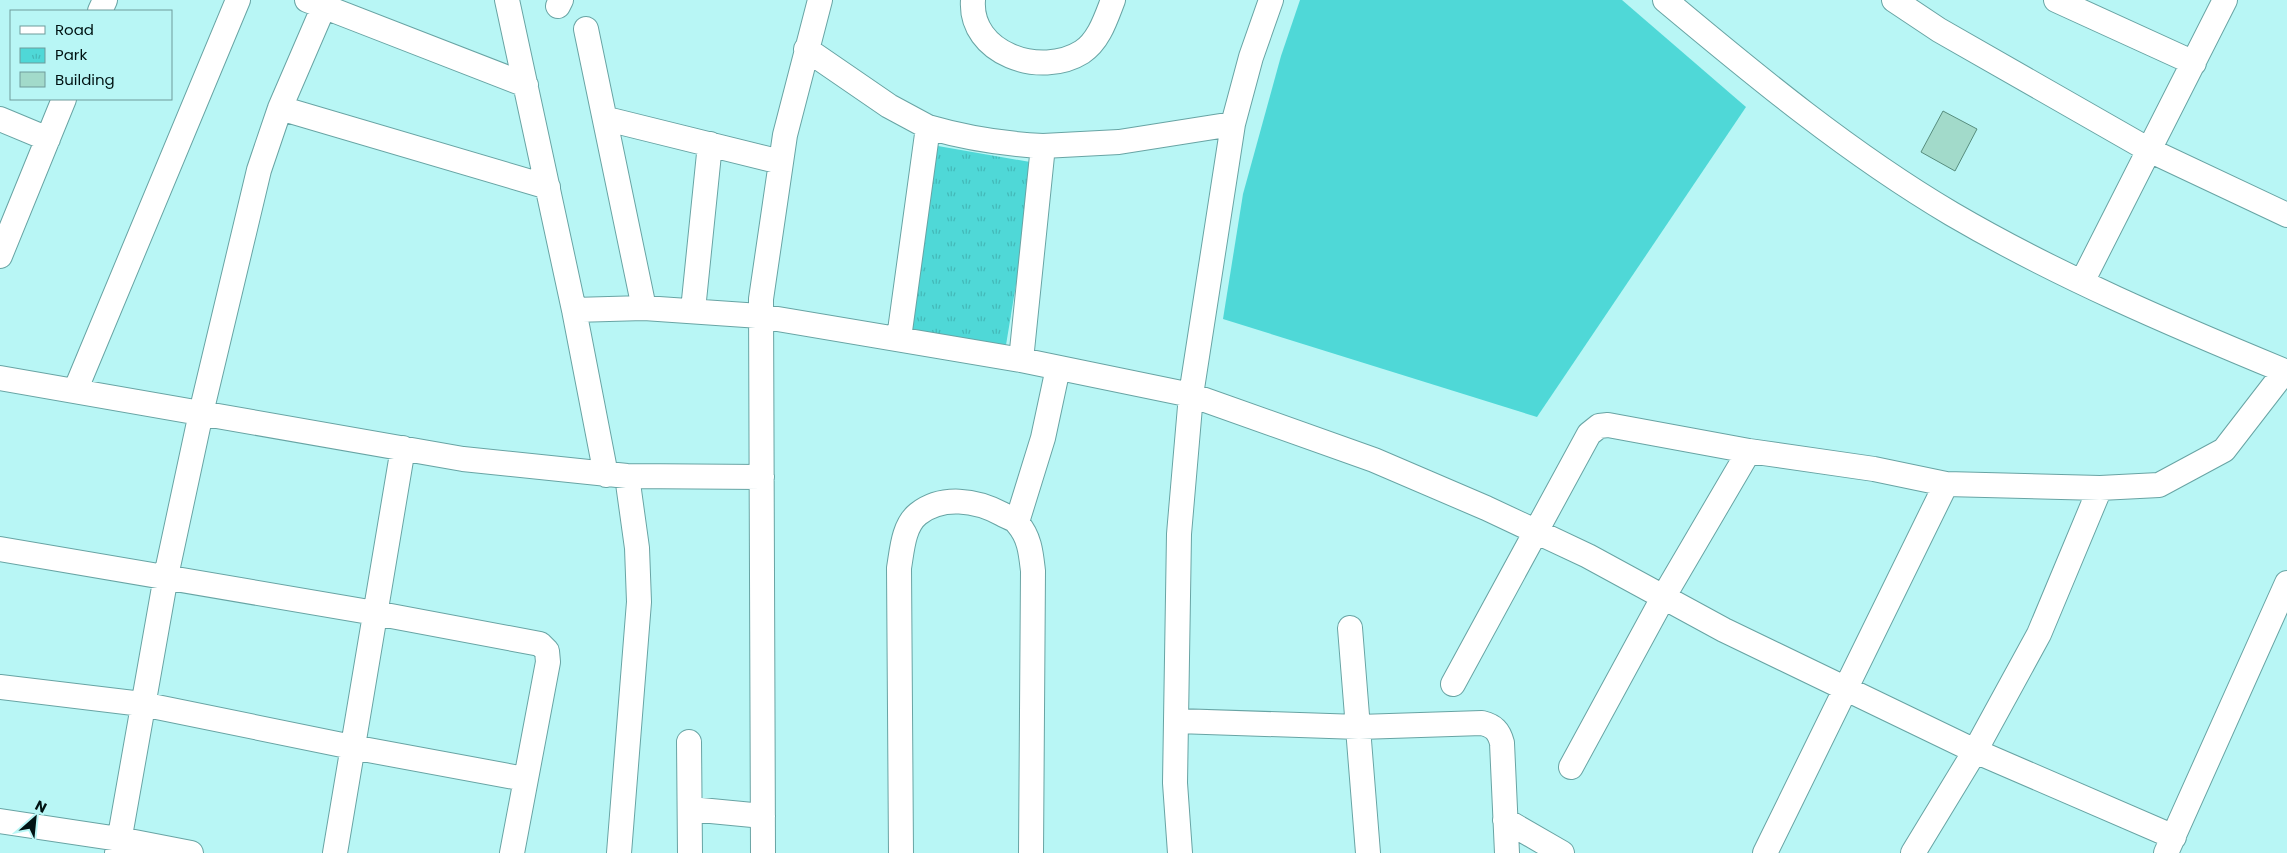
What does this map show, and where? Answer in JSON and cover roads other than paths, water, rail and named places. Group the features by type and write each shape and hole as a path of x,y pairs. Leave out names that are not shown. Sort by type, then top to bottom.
{"street":[{"path":"75,390 238,0"},
{"path":"507,0 574,310 616,475 637,548 639,602 619,853"},
{"path":"763,853 760,316 762,288 785,135 820,0"},
{"path":"973,0 975,20 983,38 1012,57 1034,62 1064,60 1083,52 1098,35 1112,0"},
{"path":"1180,853 1175,783 1179,534 1191,395 1233,124 1251,57 1271,0"},
{"path":"1453,684 1589,434 1598,426 1608,425 1749,451 1874,469 1946,484 2100,488 2160,485 2224,450 2286,372 2082,282 2012,248 1951,213 1841,141 1788,103 1665,0"},
{"path":"1894,0 1939,30 2149,150 2287,215"},
{"path":"2056,0 2194,63"},
{"path":"2082,282 2225,0"},
{"path":"118,846 166,576 259,170 316,3 526,85"},
{"path":"586,28 607,119 644,308"},
{"path":"806,49 889,106 928,126 964,137 1001,144 1043,146 1129,140 1233,124"},
{"path":"0,256 64,100"},
{"path":"280,108 548,187"},
{"path":"0,119 48,139"},
{"path":"607,119 781,162"},
{"path":"899,338 928,126"},
{"path":"693,310 710,144"},
{"path":"1021,360 1043,146"},
{"path":"574,310 644,308 760,316 1021,360 1191,395 1374,460 1536,532 1588,556 1724,630 2170,845 2287,583"},
{"path":"1017,522 1043,438 1058,368"},
{"path":"0,378 463,459 616,475 762,477"},
{"path":"335,853 403,448"},
{"path":"1571,767 1664,596 1749,451"},
{"path":"1765,853 1946,484"},
{"path":"1913,853 1975,750 2039,634 2100,488"},
{"path":"900,853 899,568 904,537 917,515 940,503 966,501 994,510 1017,522 1030,544 1033,571 1031,853"},
{"path":"0,549 166,576 540,644 546,651 548,662 512,853"},
{"path":"1350,628 1368,853"},
{"path":"0,687 142,704 352,747 525,779"},
{"path":"1177,721 1359,727 1482,723 1491,725 1499,732 1502,743 1506,853"},
{"path":"689,742 690,853"},
{"path":"690,809 763,816"},
{"path":"1505,820 1562,853"},
{"path":"0,821 118,846 191,853"}]}
